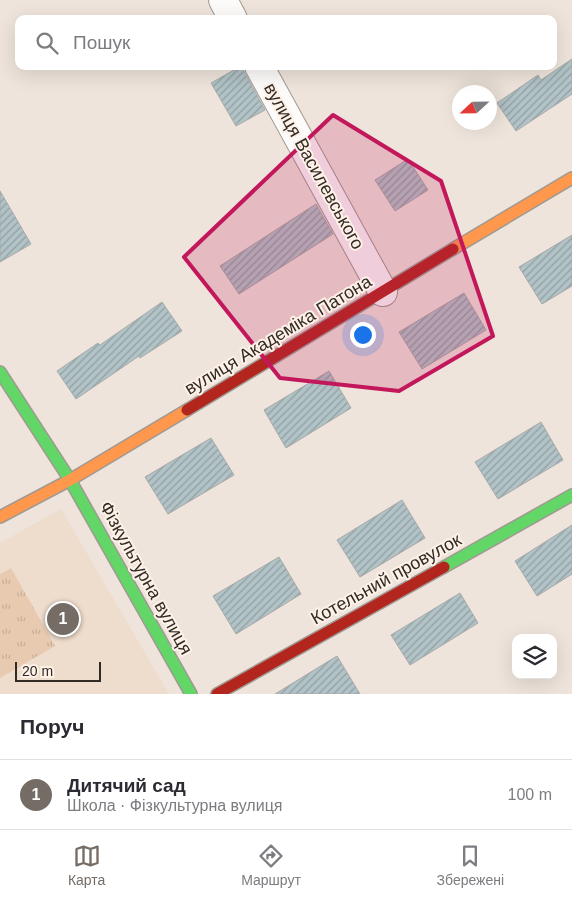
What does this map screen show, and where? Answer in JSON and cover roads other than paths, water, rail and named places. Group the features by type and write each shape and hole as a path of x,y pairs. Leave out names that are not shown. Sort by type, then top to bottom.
{"street":[{"path":"223,0 231,15"},
{"name":"вулиця Василевського","path":"261,70 383,292"},
{"name":"вулиця Академіка Патона","path":"0,518 70,480 572,178"},
{"name":"Фізкультурна вулиця","path":"0,372 70,480 191,694"},
{"name":"Котельний провулок","path":"217,694 572,495"}],"place":[{"name":"Дитячий сад","path":"63,619"}]}
